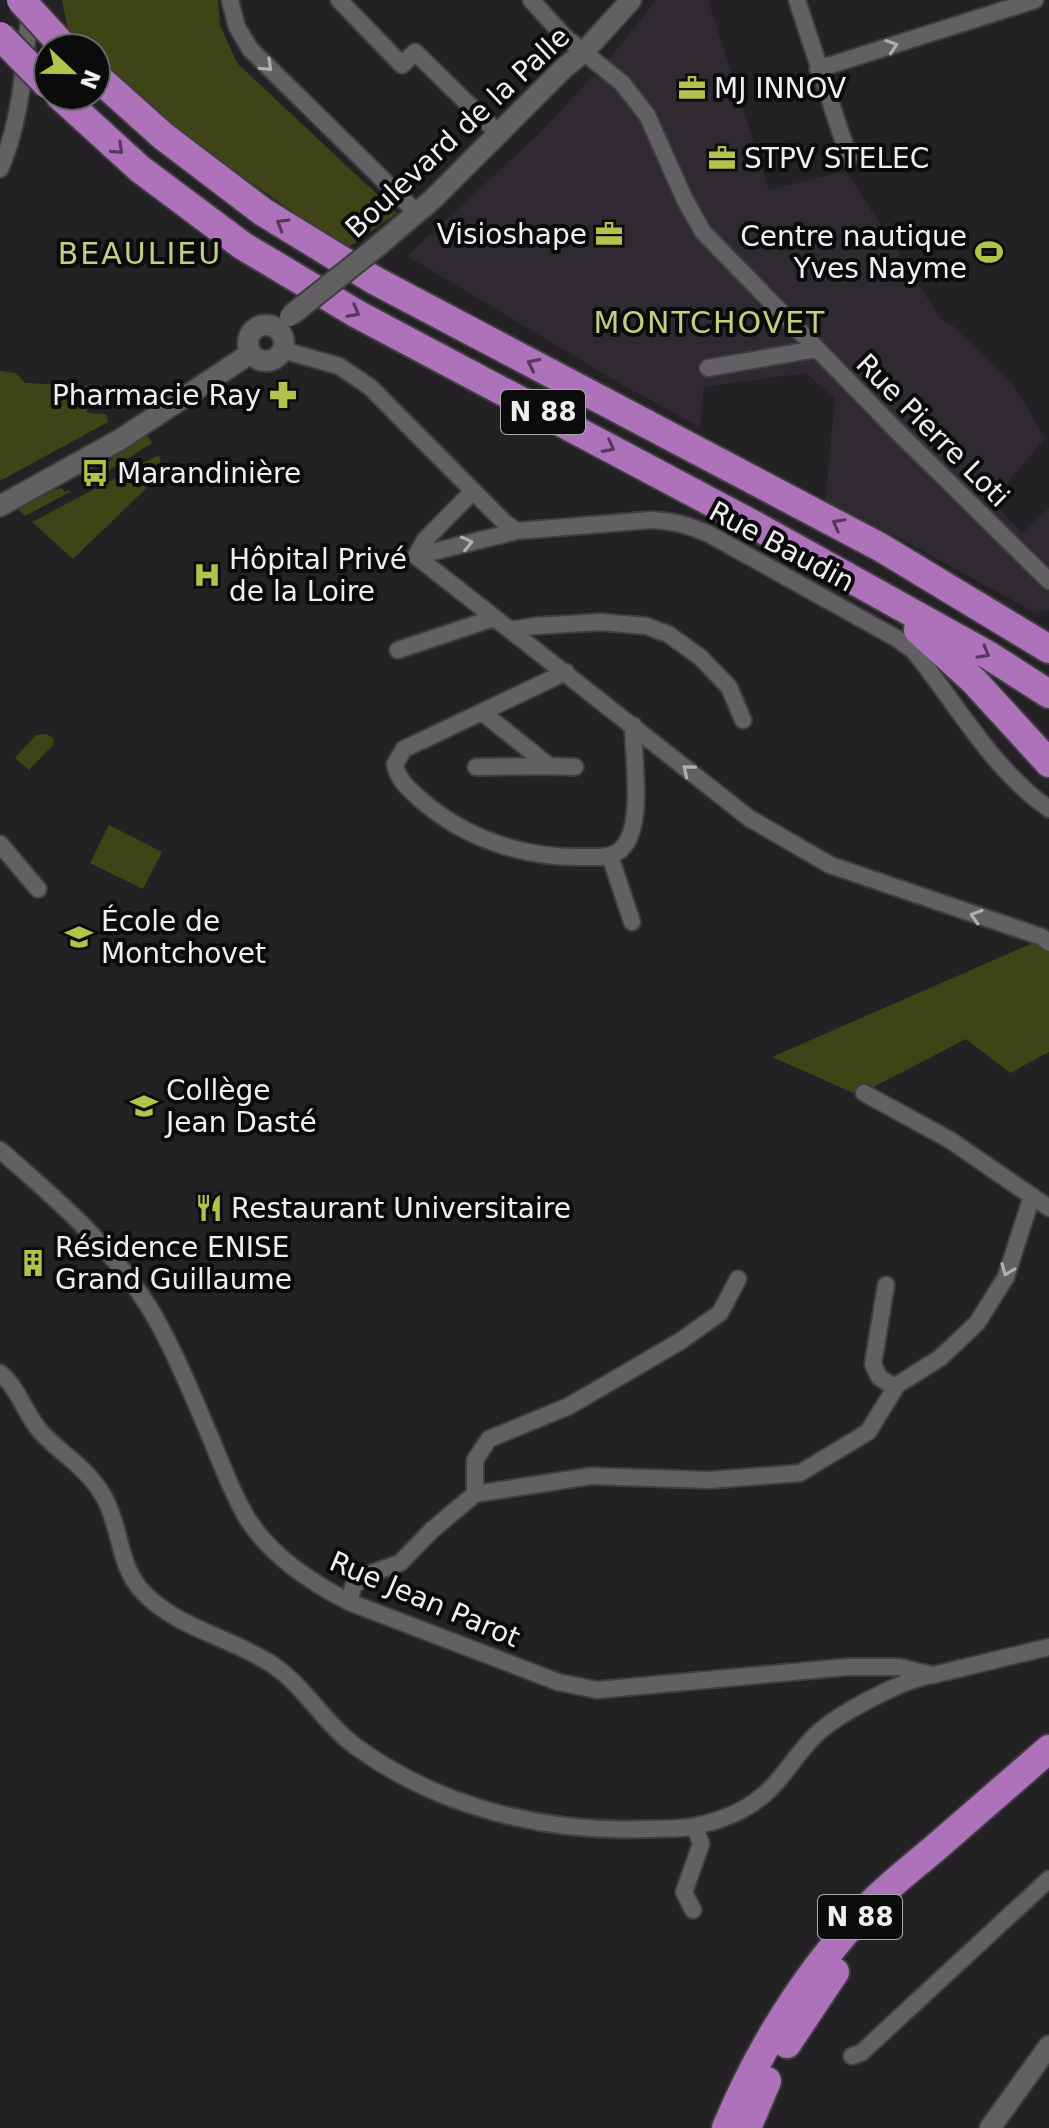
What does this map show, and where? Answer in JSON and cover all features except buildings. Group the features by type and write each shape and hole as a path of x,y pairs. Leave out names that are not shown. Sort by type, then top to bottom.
{"highway":[{"path":"21,0 50,32"},
{"path":"0,36 32,69"},
{"name":"N 88","path":"112,90 163,136 263,212 362,273 880,547 1049,649"},
{"name":"N 88","path":"78,112 140,169 243,246 357,314 758,527 988,655 1049,694"},
{"path":"880,547 1049,631"},
{"path":"853,582 927,636 974,681 1049,763"},
{"name":"N 88","path":"726,2128 768,2040 824,1957 875,1899 1049,1749"},
{"name":"N 88","path":"747,2128 784,2049 831,1977 888,1912 1049,1774"}],"street":[{"path":"0,169 10,146 19,100 31,0"},
{"path":"230,0 237,27 250,49 418,214"},
{"path":"339,0 402,65 415,52 500,135"},
{"name":"Rue Pierre Loti","path":"531,0 565,37 622,83 647,115 703,232 1049,581"},
{"name":"Boulevard de la Palle","path":"282,350 270,360 257,358 251,353 248,340 251,332 262,325 283,322 418,214 564,68 584,52 631,0"},
{"path":"797,0 849,158"},
{"path":"818,69 1035,0"},
{"path":"283,322 282,350 339,366 370,387 505,523 517,531"},
{"name":"Rue Pierre Loti","path":"708,368 816,349"},
{"name":"Boulevard de la Palle","path":"0,506 121,439 251,353"},
{"path":"473,491 425,540 416,556 740,812 830,865 1047,938"},
{"name":"Rue Baudin","path":"416,556 517,531 662,520 687,524 913,650 994,758 1049,809"},
{"path":"398,650 494,618"},
{"path":"511,630 600,622 646,626 668,634 700,657 729,687 743,720"},
{"path":"566,672 404,749 395,764 402,781 432,809 480,838 530,853 557,857 610,856 626,845 635,823 633,725"},
{"path":"482,712 549,766"},
{"path":"476,767 575,767"},
{"path":"0,844 38,889"},
{"path":"610,856 632,922"},
{"path":"864,1093 950,1140 1049,1208"},
{"name":"Rue Jean Parot","path":"0,1150 54,1196 108,1250 137,1291 180,1368 231,1488 247,1518 267,1544 294,1569 349,1602 558,1682 597,1690 847,1667 899,1667 933,1675 1049,1647"},
{"path":"349,1602 353,1587 363,1576 400,1563 432,1530 475,1494 591,1476 709,1480 800,1473 868,1432 895,1388 940,1358 977,1323 1006,1277 1032,1196"},
{"path":"475,1494 475,1460 489,1439 569,1406 679,1342 720,1313 738,1279"},
{"path":"886,1285 873,1364 879,1377 895,1388"},
{"path":"0,1373 42,1433 86,1471 106,1499 129,1573 141,1590 164,1611 273,1665 290,1678 352,1744 380,1763 448,1797 487,1810 590,1829 695,1827 720,1821 747,1809 771,1789 796,1755 822,1728 894,1686 933,1675"},
{"path":"693,1910 684,1892 701,1844 695,1827"},
{"path":"852,2056 861,2053 1049,1879"},
{"path":"990,2128 1049,2046"}],"shaded area":[{"path":"656,0 708,0 769,190 846,171 940,318 953,326 1014,386 1045,438 992,501 1022,533 1049,508 1049,610 1036,613 892,534 825,503 835,399 806,373 704,387 700,427 626,387 407,256 541,132 614,53"}],"green space":[{"path":"62,0 218,0 220,25 237,63 397,213 346,249 186,137 112,70 112,32 68,30"},
{"path":"0,371 16,373 25,383 88,386 87,413 106,414 108,422 0,481"},
{"path":"146,434 152,443 108,471 107,464 121,449"},
{"path":"159,455 163,472 73,559 32,522"},
{"path":"62,488 70,492 25,516 16,507 43,492"},
{"path":"47,734 54,739 53,745 29,770 15,758 36,735"},
{"path":"109,825 162,852 143,889 90,863"},
{"path":"1035,942 1049,950 1049,1052 1010,1073 966,1039 858,1095 772,1057"}],"place":[{"name":"MJ INNOV","path":"692,88"},
{"name":"STPV STELEC","path":"722,158"},
{"name":"Visioshape","path":"609,234"},
{"name":"Centre nautique Yves Nayme","path":"989,252"},
{"name":"Pharmacie Ray","path":"283,395"},
{"name":"Marandinière","path":"95,473"},
{"name":"Hôpital Privé de la Loire","path":"207,575"},
{"name":"École de Montchovet","path":"79,937"},
{"name":"Collège Jean Dasté","path":"144,1106"},
{"name":"Restaurant Universitaire","path":"209,1208"},
{"name":"Résidence ENISE Grand Guillaume","path":"33,1263"}],"district":[{"name":"BEAULIEU","path":"140,254"},
{"name":"MONTCHOVET","path":"710,323"}]}
